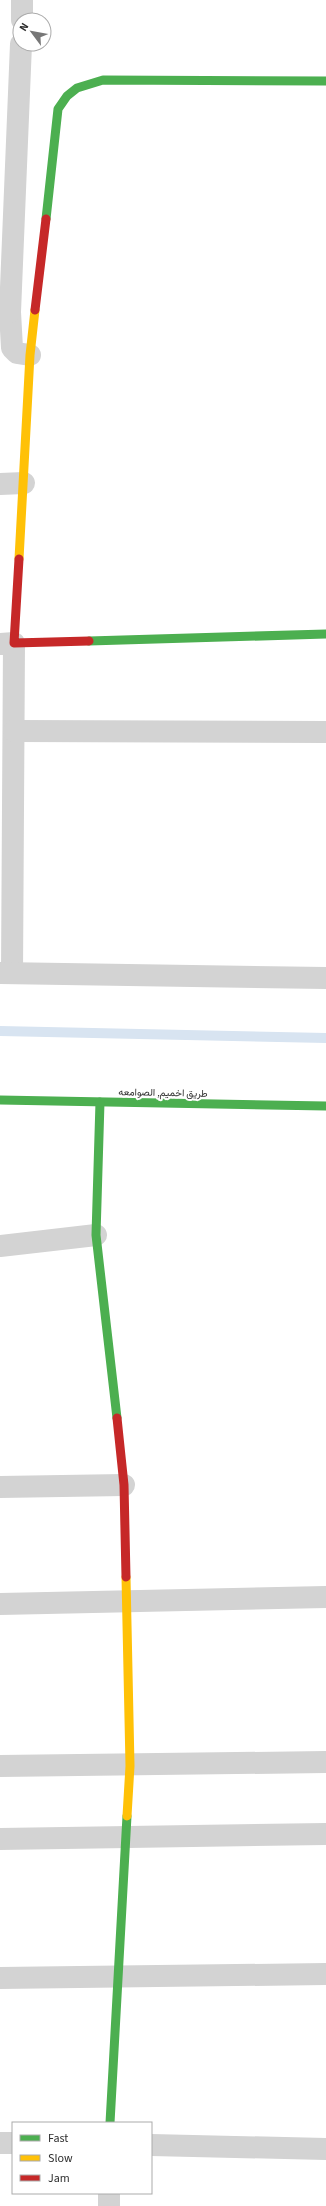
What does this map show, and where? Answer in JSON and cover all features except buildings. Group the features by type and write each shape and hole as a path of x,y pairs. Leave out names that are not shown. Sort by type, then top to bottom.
{"street":[{"path":"22,0 22,12"},
{"path":"20,52 7,167 5,311 12,348 17,353 30,355"},
{"path":"326,81 103,80 82,84 66,96 58,108 30,355 24,484 7,644 14,731 6,973 326,978"},
{"path":"0,484 24,484"},
{"path":"7,644 326,634"},
{"path":"14,731 326,732"},
{"name":"طريق اخميم, الصوامعه","path":"0,1100 326,1106"},
{"path":"100,1102 96,1235 124,1486 130,1766 110,2122"},
{"path":"0,1246 96,1235"},
{"path":"0,1487 124,1486"},
{"path":"0,1604 326,1597"},
{"path":"0,1766 130,1766 326,1762"},
{"path":"0,1839 326,1834"},
{"path":"0,1978 119,1975 326,1974"},
{"path":"0,2143 12,2143"},
{"path":"152,2145 326,2149"},
{"path":"109,2194 109,2206"}],"waterway":[{"path":"0,1031 326,1038"}],"traffic: fast":[{"path":"46,219 58,109 67,96 77,88 103,80 326,81"},
{"path":"89,641 326,634"},
{"path":"0,1100 326,1106"},
{"path":"100,1102 96,1235 117,1418"},
{"path":"110,2122 127,1816"}],"traffic: slow":[{"path":"19,559 30,355 35,310"},
{"path":"126,1577 130,1766 127,1816"}],"traffic: jam":[{"path":"35,310 46,219"},
{"path":"19,559 14,643 89,641"},
{"path":"117,1418 124,1485 126,1577"}]}
